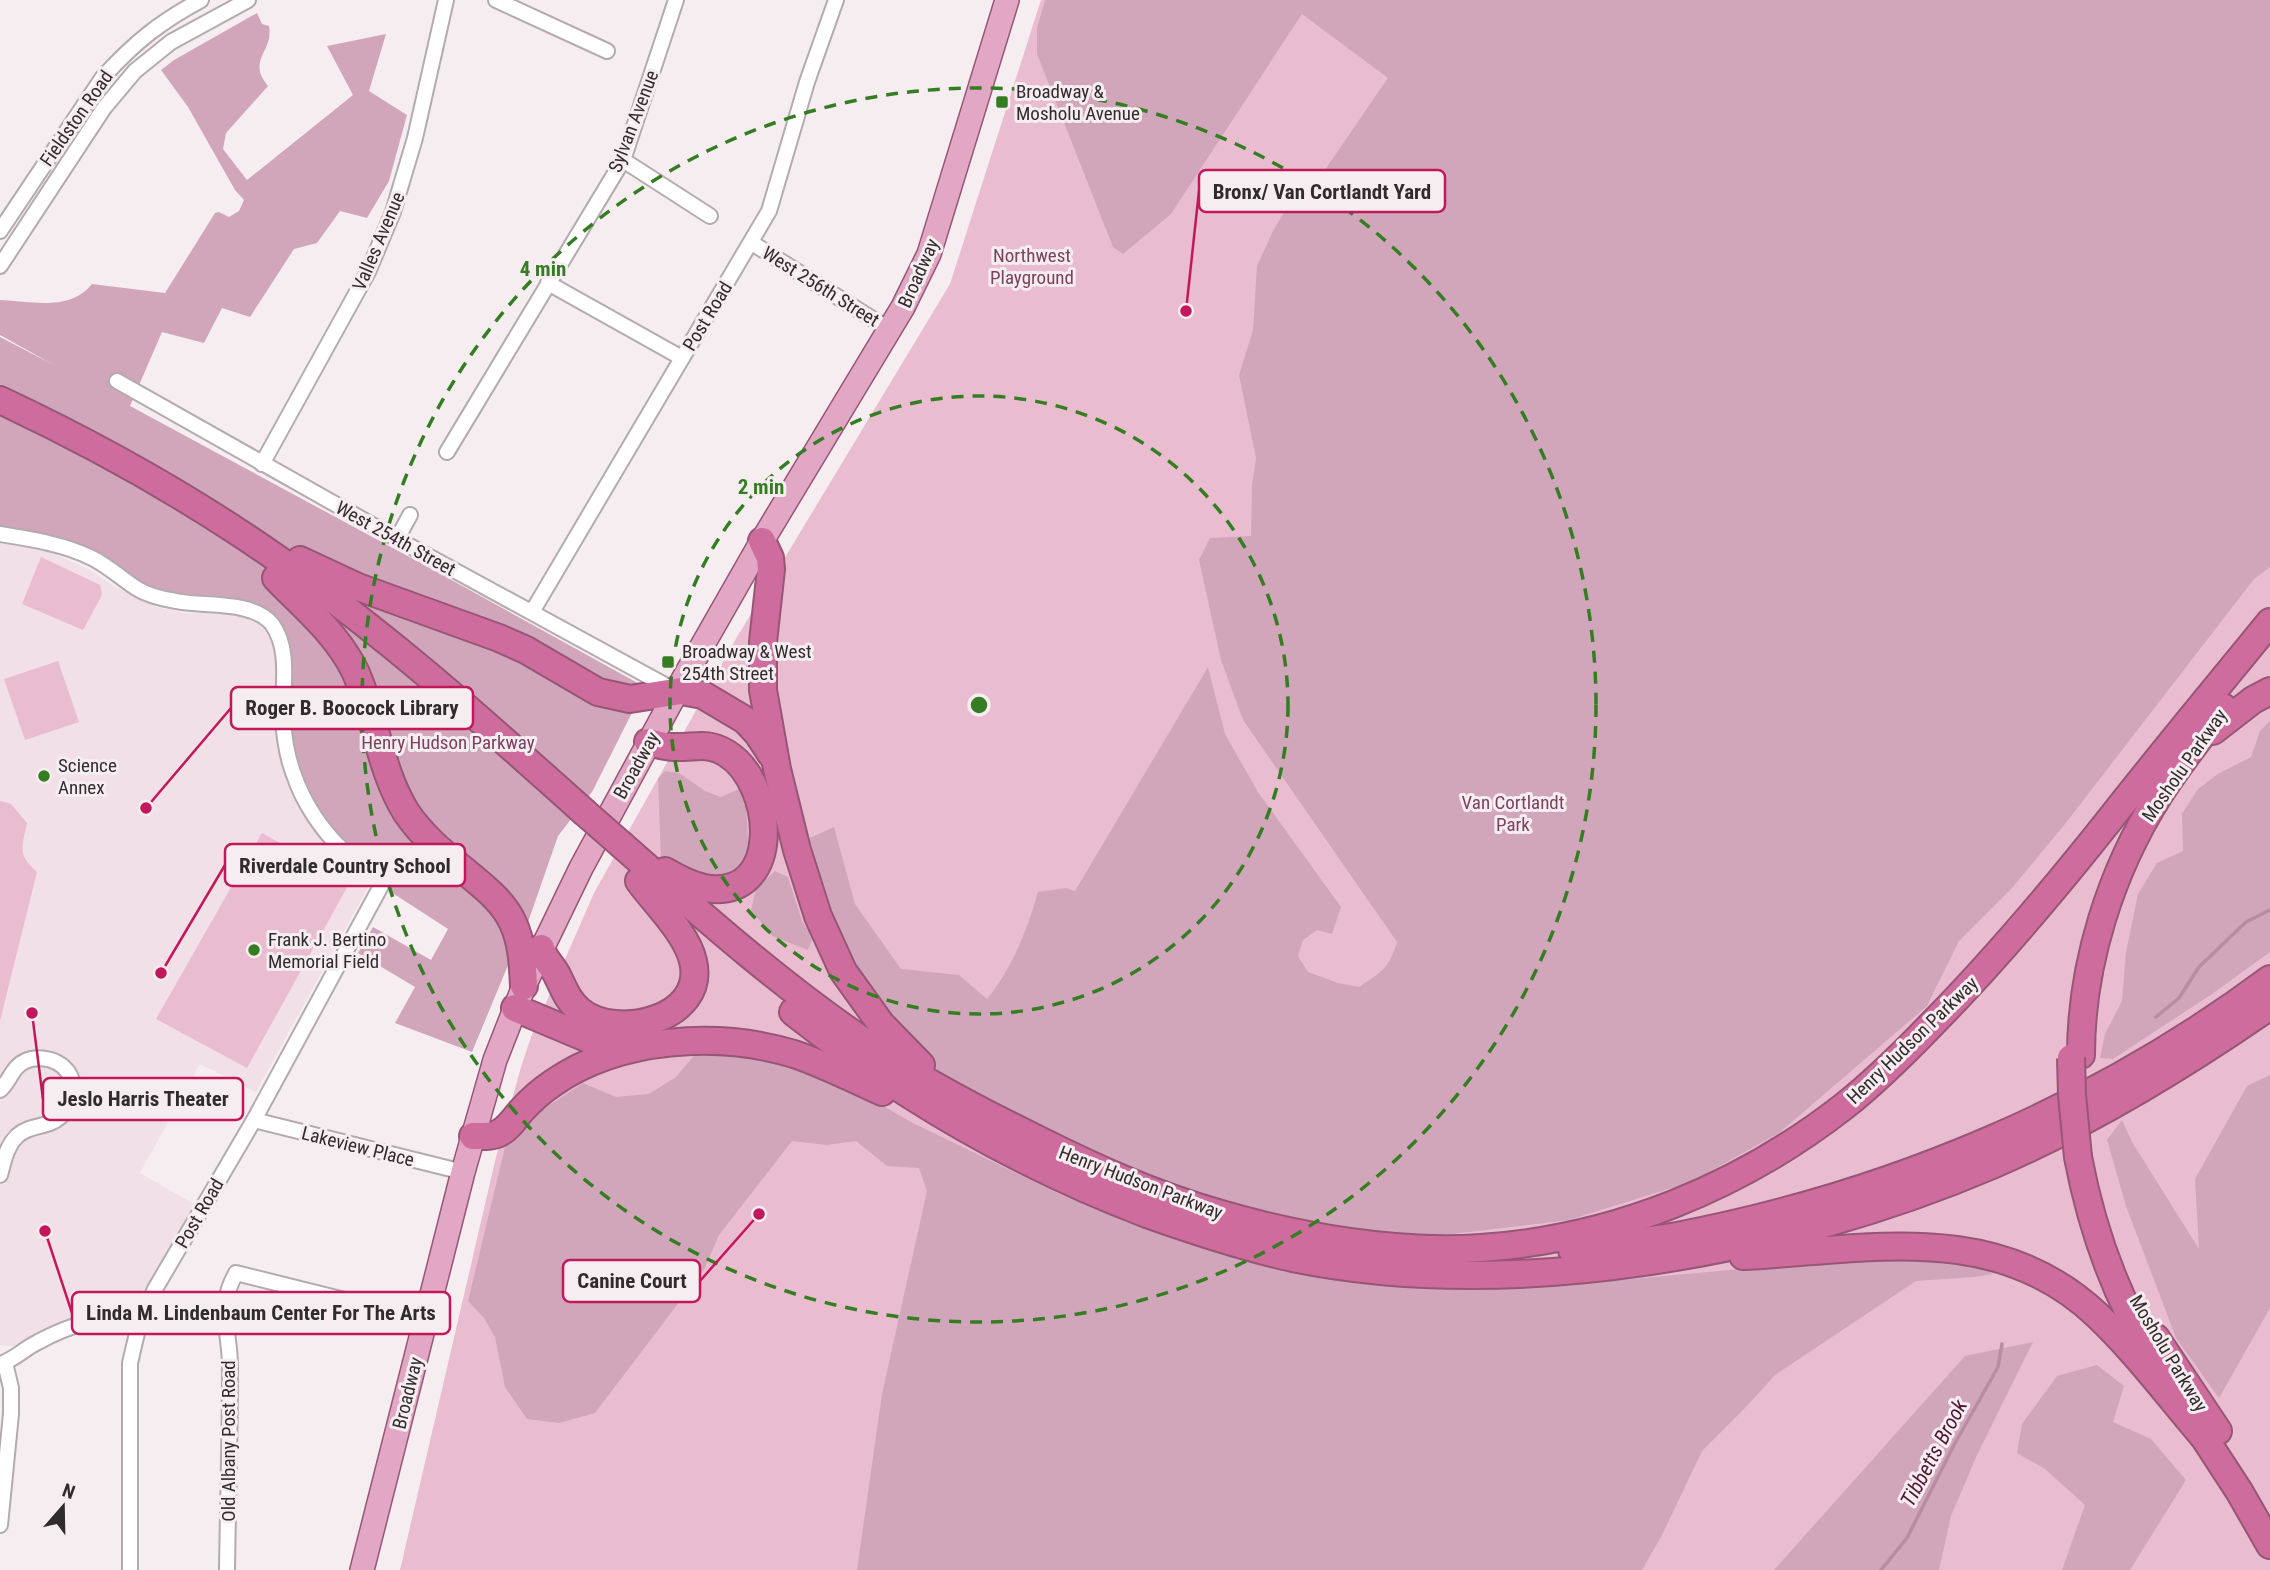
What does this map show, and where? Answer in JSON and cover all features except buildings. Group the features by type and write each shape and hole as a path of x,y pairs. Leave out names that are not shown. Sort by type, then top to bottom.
{"highway":[{"name":"Henry Hudson Parkway","path":"0,400 122,461 222,521 300,575 483,721 580,819"},
{"name":"Henry Hudson Parkway","path":"0,418 137,489 207,531 276,578 421,690 619,853 822,1012 899,1065 1036,1167 1209,1237 1296,1258 1342,1265 1424,1273 1494,1275 1558,1271 1707,1251 1828,1222 1990,1166 2105,1110 2178,1067 2270,1006"},
{"path":"222,521 336,577 506,641 598,692 630,699 676,692 703,695 744,720 766,746 777,769"},
{"path":"762,541 770,558 771,569 763,642 763,690 777,769 792,833 811,895 846,977 897,1042 931,1073 972,1120"},
{"path":"276,578 327,630 346,656 359,680 387,775 412,819 438,849 489,892 506,911 518,937 520,997 579,1035 603,1043 628,1046 693,1041 727,1042 785,1052 972,1120"},
{"name":"Henry Hudson Parkway","path":"619,853 639,881 754,980 836,1045 904,1093 1220,1214 1271,1226 1349,1241 1444,1249 1483,1248 1547,1240 1641,1216 1723,1183 1773,1156 1853,1099 1891,1065 1975,979 2186,741 2270,622"},
{"name":"Mosholu Parkway","path":"2270,648 2186,741 2168,782 2146,818 2114,887 2097,937 2076,1057 2083,1106 2084,1155 2092,1218 2104,1257 2142,1340 2239,1490 2270,1545"},
{"path":"2186,741 2270,691"},
{"path":"619,853 682,880 711,889 740,881 756,867 762,853 764,828 760,804 752,782 740,764 724,752 706,745 674,747 648,742"},
{"path":"541,948 571,1003 592,1019 610,1024 634,1024 653,1020 675,1009 686,997 693,982 693,960 680,934 639,881"},
{"path":"1444,1249 1500,1256 1550,1253 1643,1241 1710,1229 1797,1208 1891,1179 2003,1136 2110,1082 2210,1022 2270,979"},
{"path":"473,1136 501,1132 541,1092 575,1069 611,1056 662,1044"},
{"name":"Mosholu Parkway","path":"2084,1155 2133,1295 2158,1342 2270,1511"},
{"path":"1640,1261 1899,1246 1929,1246 1989,1255 2041,1275 2081,1301 2132,1352 2202,1435"}],"main road":[{"name":"Broadway","path":"362,1570 463,1172 492,1069 520,997 581,868 648,742 762,541 919,278 929,254 1007,0"}],"street":[{"name":"Fieldston Road","path":"0,231 103,77 137,42 169,18 201,0"},
{"name":"Fieldston Road","path":"0,266 118,89 153,55 178,37 248,0"},
{"name":"Valles Avenue","path":"262,464 368,272 393,212 415,138 446,0"},
{"path":"496,0 607,51"},
{"name":"Sylvan Avenue","path":"447,452 623,160 676,0"},
{"name":"Post Road","path":"532,612 769,211 831,2"},
{"path":"169,18 178,37"},
{"path":"623,160 710,216"},
{"path":"22,196 39,207"},
{"name":"West 256th Street","path":"752,243 890,330"},
{"path":"548,283 682,358"},
{"name":"West 254th Street","path":"117,381 676,692"},
{"path":"397,539 411,515"},
{"name":"Post Road","path":"0,534 49,543 88,556 107,566 138,589 156,596 177,602 247,610 272,624 283,655 283,718 294,775 323,828 341,849 375,877 381,886 254,1120 155,1289 143,1315 130,1363 130,1570"},
{"path":"0,1090 16,1068 26,1061 39,1058 51,1060 61,1066 68,1073 73,1091 68,1106 58,1119 27,1128 16,1137 9,1146 0,1175"},
{"name":"Lakeview Place","path":"254,1120 463,1172"},
{"name":"Old Albany Post Road","path":"227,1570 230,1362 224,1325 231,1282 236,1273 425,1320"},
{"path":"0,1525 11,1414 11,1388 2,1364 56,1332 113,1316 143,1315"}],"shaded area":[{"path":"0,538 48,551 88,569 117,588 156,607 184,613 240,613 258,621 272,636 277,654 296,784 371,882 256,1092 200,1064 140,1173 194,1204 153,1283 133,1297 94,1310 18,1346 0,1345"}],"green space":[{"name":"Van Cortlandt Park","path":"1041,0 2270,0 2270,1570 400,1570 496,1157 531,1037 594,893 737,637 950,284"},
{"path":"1045,0 2270,0 2270,567 2254,579 2065,824 2012,888 1959,941 1927,1006 1779,1133 1691,1182 1569,1220 1402,1240 1240,1207 1142,1174 1051,1132 945,1077 881,1012 833,926 803,841 834,827 855,904 901,969 959,975 987,999 1018,948 1038,892 1066,888 1075,891 1208,667 1225,734 1258,792 1341,907 1332,934 1317,930 1303,940 1298,956 1308,972 1359,987 1384,969 1397,942 1243,720 1221,660 1199,560 1210,538 1251,536 1252,485 1256,458 1239,375 1253,330 1257,266 1274,229 1294,197 1309,193 1388,78 1302,14 1171,214 1123,254 1113,247 1037,54 1037,28"},
{"name":"Henry Hudson Parkway","path":"257,13 262,24 269,26 268,43 260,62 262,77 268,86 226,133 223,149 247,180 353,95 327,46 386,34 369,91 407,115 389,181 367,218 340,211 317,243 294,249 250,317 222,308 204,343 162,332 130,406 645,687 592,792 558,836 527,925 472,1052 395,1023 415,987 358,953 373,927 431,960 448,929 391,892 381,874 350,850 315,804 300,772 288,718 273,620 173,596 140,584 99,556 28,531 0,527 0,337 54,365 0,335 0,300 61,302 83,293 92,284 165,293 215,213 229,217 239,211 244,200 235,190 188,107 161,70"},
{"path":"41,557 100,585 102,594 83,630 22,604"},
{"path":"58,661 79,722 25,740 4,679"},
{"path":"2270,721 2270,952 2113,1059 2100,1058 2105,1034 2122,1001 2126,952 2138,894 2157,863 2183,851 2182,814 2198,789 2218,774 2251,757 2260,731"},
{"path":"665,771 679,773 705,791 721,797 739,789 746,805 749,856 742,870 710,875 661,859 658,779"},
{"path":"0,801 11,804 27,823 24,855 37,872 0,1021"},
{"name":"Frank J. Bertino Memorial Field","path":"262,833 350,882 247,1068 156,1019"},
{"path":"775,871 788,877 802,921 813,937 808,950 772,936 751,910 756,889"},
{"path":"697,1052 767,1057 846,1085 913,1123 1057,1193 1126,1222 1271,1265 1327,1277 1481,1289 1579,1284 1901,1254 1980,1263 1992,1274 1916,1281 1775,1375 1702,1451 1662,1535 1642,1570 857,1570 882,1394 927,1191 919,1168 887,1166 856,1141 827,1145 792,1141 719,1235 705,1268 595,1413 559,1423 527,1419 505,1387 495,1337 484,1318 468,1301 506,1143 527,1120 583,1083 616,1097 649,1094 676,1077"},
{"path":"2270,1075 2270,1308 2219,1398 2176,1338 2126,1206 2107,1140 2122,1120 2132,1142 2199,1249 2195,1179 2247,1086"},
{"path":"2033,1342 1977,1455 1951,1516 1939,1570 1774,1570 1965,1356"},
{"path":"2097,1365 2124,1386 2113,1422 2151,1439 2186,1480 2130,1570 2062,1570 2085,1505 2045,1469 2017,1453 2022,1424 2057,1376"}],"waterway":[{"name":"Tibbetts Brook","path":"2156,1017 2179,998 2199,967 2246,922 2270,910"},
{"name":"Tibbetts Brook","path":"1881,1570 1907,1538 1954,1445 1998,1367 2002,1344"}],"place":[{"name":"Broadway & Mosholu Avenue","path":"1002,102"},
{"name":"Bronx/ Van Cortlandt Yard","path":"1186,311"},
{"name":"Broadway & West 254th Street","path":"668,662"},
{"name":"Science Annex","path":"44,776"},
{"name":"Roger B. Boocock Library","path":"146,808"},
{"name":"Frank J. Bertino Memorial Field","path":"254,950"},
{"name":"Riverdale Country School","path":"161,973"},
{"name":"Jeslo Harris Theater","path":"32,1013"},
{"name":"Canine Court","path":"759,1214"},
{"name":"Linda M. Lindenbaum Center For The Arts","path":"45,1231"}],"park label":[{"name":"Northwest Playground","path":"1032,266"}]}
